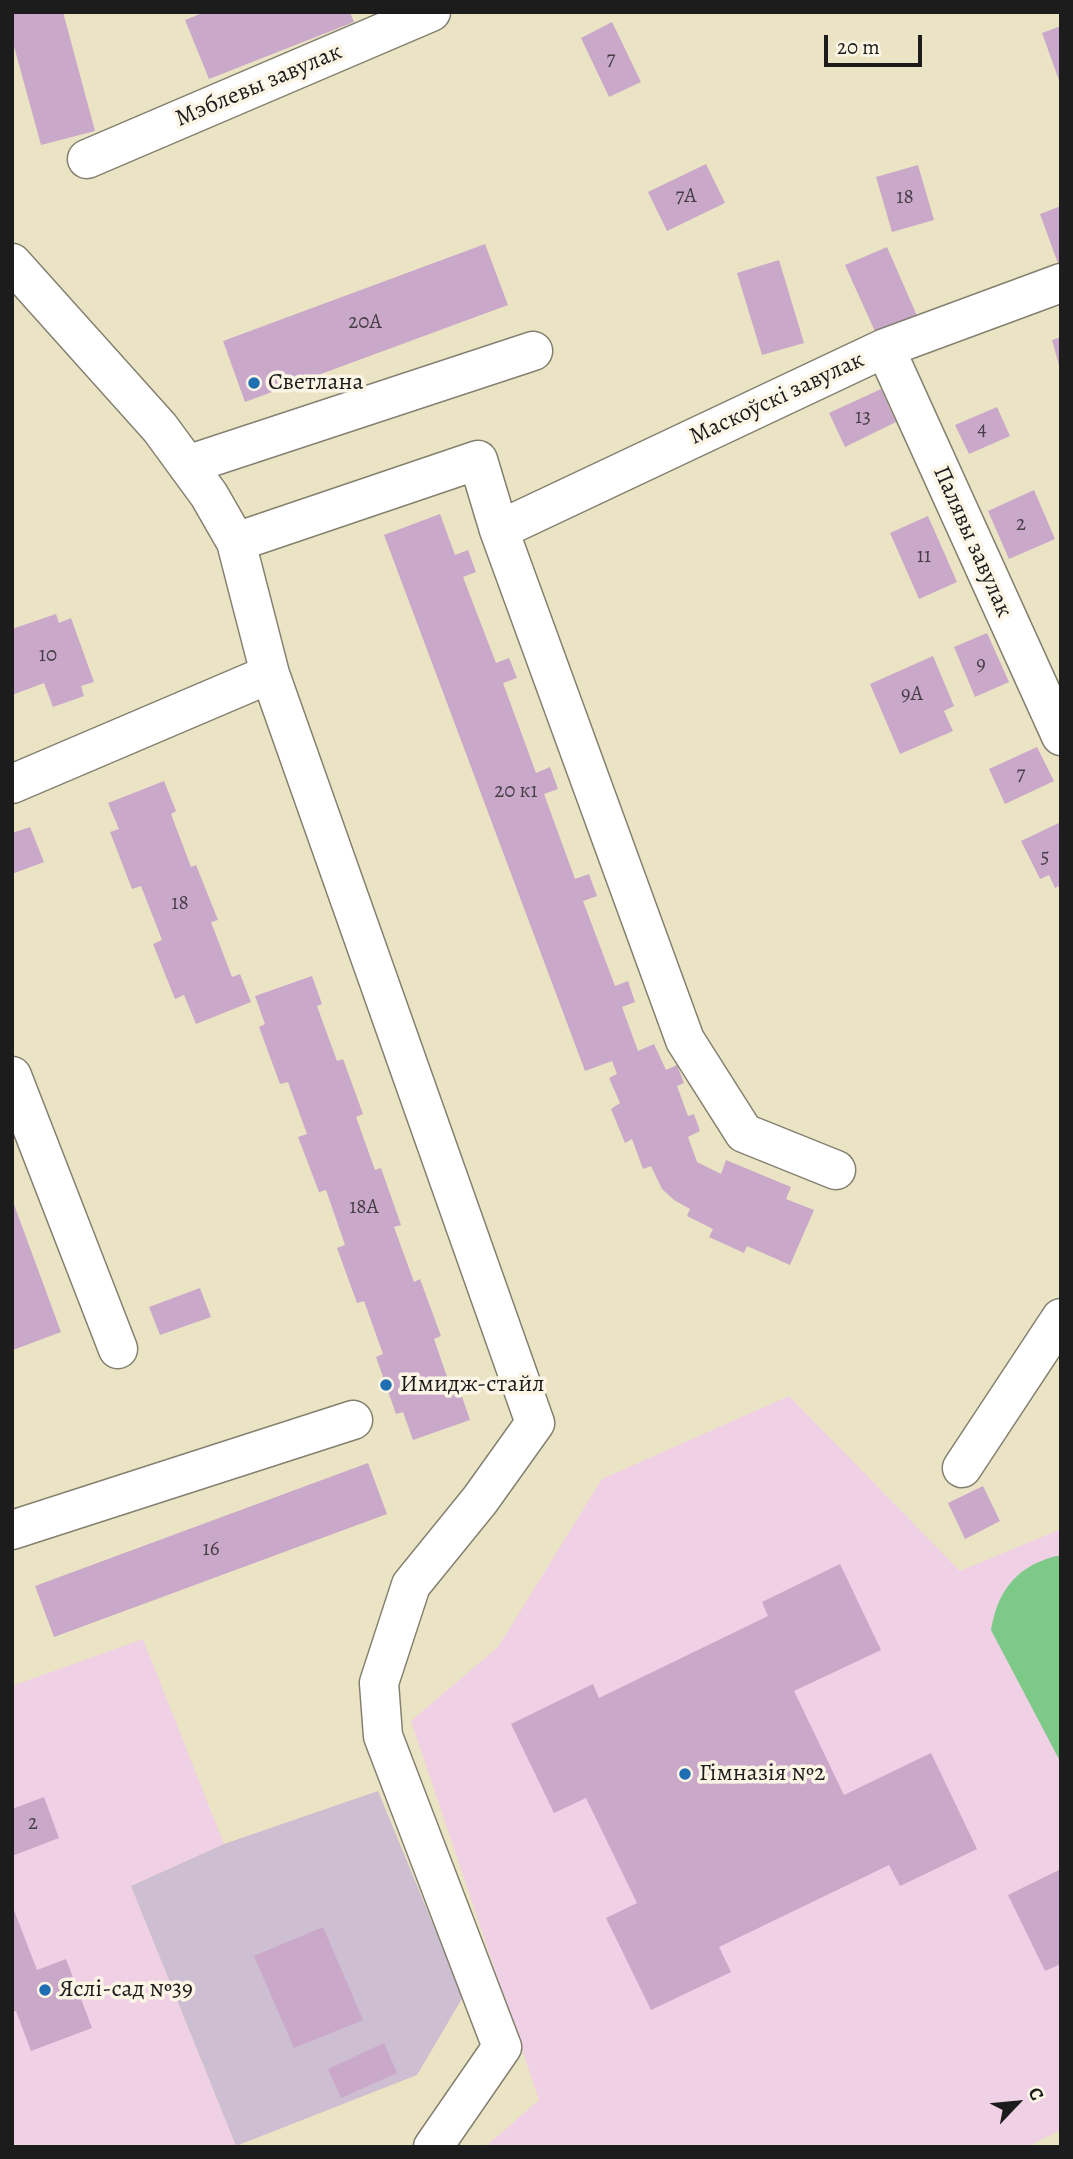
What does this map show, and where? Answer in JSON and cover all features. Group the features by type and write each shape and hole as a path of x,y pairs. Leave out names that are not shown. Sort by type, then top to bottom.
{"street":[{"name":"Мэблевы завулак","path":"87,159 431,12"},
{"path":"12,263 160,428 236,542 270,674 535,1423 481,1500 411,1585 379,1683 383,1736 502,2047 433,2147"},
{"name":"Маскоўскі завулак","path":"499,530 885,348 1061,283"},
{"name":"Палявы завулак","path":"885,348 1061,736"},
{"path":"187,465 533,351"},
{"path":"236,542 478,460 499,530 684,1040 744,1133 836,1170"},
{"path":"12,784 270,674"},
{"path":"12,1076 118,1349"},
{"path":"962,1468 1061,1318"},
{"path":"12,1530 353,1419"}],"shaded area":[{"path":"789,1396 960,1571 1061,1529 1061,2130 1026,2147 485,2147 539,2100 411,1721 498,1647 602,1479"},
{"path":"143,1639 224,1844 131,1886 236,2146 12,2147 12,1686"},
{"path":"378,1791 463,1997 417,2075 236,2146 131,1886 224,1844"}],"green space":[{"path":"1061,1555 1061,1763 991,1630 999,1602 1013,1580 1033,1565"}],"building":[{"path":"12,12 63,12 95,131 41,145 12,39"},
{"path":"205,12 350,12 354,22 209,79 185,20"},
{"path":"612,22 641,82 609,97 581,38"},
{"path":"1061,26 1061,83 1060,83 1042,33"},
{"path":"706,164 725,203 667,231 648,192"},
{"path":"918,165 934,220 892,232 876,177"},
{"path":"1061,206 1061,269 1060,269 1040,214"},
{"path":"485,244 508,305 245,402 223,341"},
{"path":"887,247 918,318 877,336 845,265"},
{"path":"779,260 804,343 762,355 737,273"},
{"path":"1061,337 1061,369 1060,369 1052,340"},
{"path":"881,389 896,422 845,447 829,413"},
{"path":"997,407 1010,436 969,454 955,425"},
{"path":"1034,490 1055,539 1009,559 988,511"},
{"path":"440,514 455,555 468,550 476,572 463,577 496,663 509,658 517,678 503,683 536,773 550,767 558,789 544,794 575,879 589,874 597,896 583,901 615,986 628,981 635,1002 622,1007 638,1051 654,1044 666,1070 677,1065 684,1083 677,1086 688,1116 694,1114 700,1131 688,1137 697,1162 721,1174 726,1160 791,1187 786,1199 814,1210 790,1265 747,1246 744,1253 709,1237 713,1229 687,1216 690,1209 662,1189 651,1166 643,1169 632,1139 625,1143 611,1109 620,1103 609,1078 617,1074 612,1061 585,1071 384,535"},
{"path":"928,516 957,582 919,599 890,533"},
{"path":"56,614 59,623 71,618 94,682 81,686 84,696 53,707 44,683 12,695 12,629"},
{"path":"987,633 1009,682 975,697 954,647"},
{"path":"933,656 954,706 944,711 953,731 900,754 870,684"},
{"path":"1037,747 1054,781 1005,804 989,769"},
{"path":"164,781 176,811 171,814 191,867 196,865 218,920 211,922 232,977 240,974 251,1002 196,1024 184,995 175,999 153,944 162,940 141,886 132,889 110,832 119,829 108,803"},
{"path":"1061,822 1061,885 1055,888 1049,875 1040,879 1021,841"},
{"path":"30,827 44,862 12,874 12,833"},
{"path":"312,976 322,1004 317,1006 337,1061 343,1059 363,1114 356,1117 375,1170 381,1168 401,1225 394,1227 414,1282 420,1279 441,1336 434,1339 452,1391 459,1388 470,1420 413,1440 403,1412 396,1414 376,1357 383,1354 364,1301 357,1303 337,1248 345,1245 326,1190 319,1192 298,1137 307,1134 288,1082 280,1084 259,1027 265,1024 255,996"},
{"path":"12,1199 61,1332 13,1350 12,1348"},
{"path":"200,1288 211,1317 160,1335 149,1307"},
{"path":"368,1463 387,1514 54,1637 35,1586"},
{"path":"983,1486 1000,1521 965,1539 948,1503"},
{"name":"Гімназія №2","path":"840,1564 881,1650 794,1691 844,1795 931,1753 977,1849 900,1886 889,1865 719,1947 731,1972 651,2010 606,1918 637,1903 586,1798 554,1813 511,1724 593,1684 599,1698 768,1616 762,1602"},
{"path":"44,1797 59,1838 12,1856 12,1809"},
{"path":"1061,1869 1061,1964 1045,1971 1008,1895"},
{"name":"Яслі-сад №39","path":"12,1905 37,1970 66,1959 92,2028 31,2051 16,2011 12,2012"},
{"path":"323,1927 363,2020 294,2048 254,1956"},
{"path":"384,2043 397,2073 341,2098 328,2069"}],"place":[{"name":"Светлана","path":"254,383"},
{"name":"Имидж-стайл","path":"386,1385"},
{"name":"Гімназія №2","path":"685,1774"},
{"name":"Яслі-сад №39","path":"45,1990"}]}
